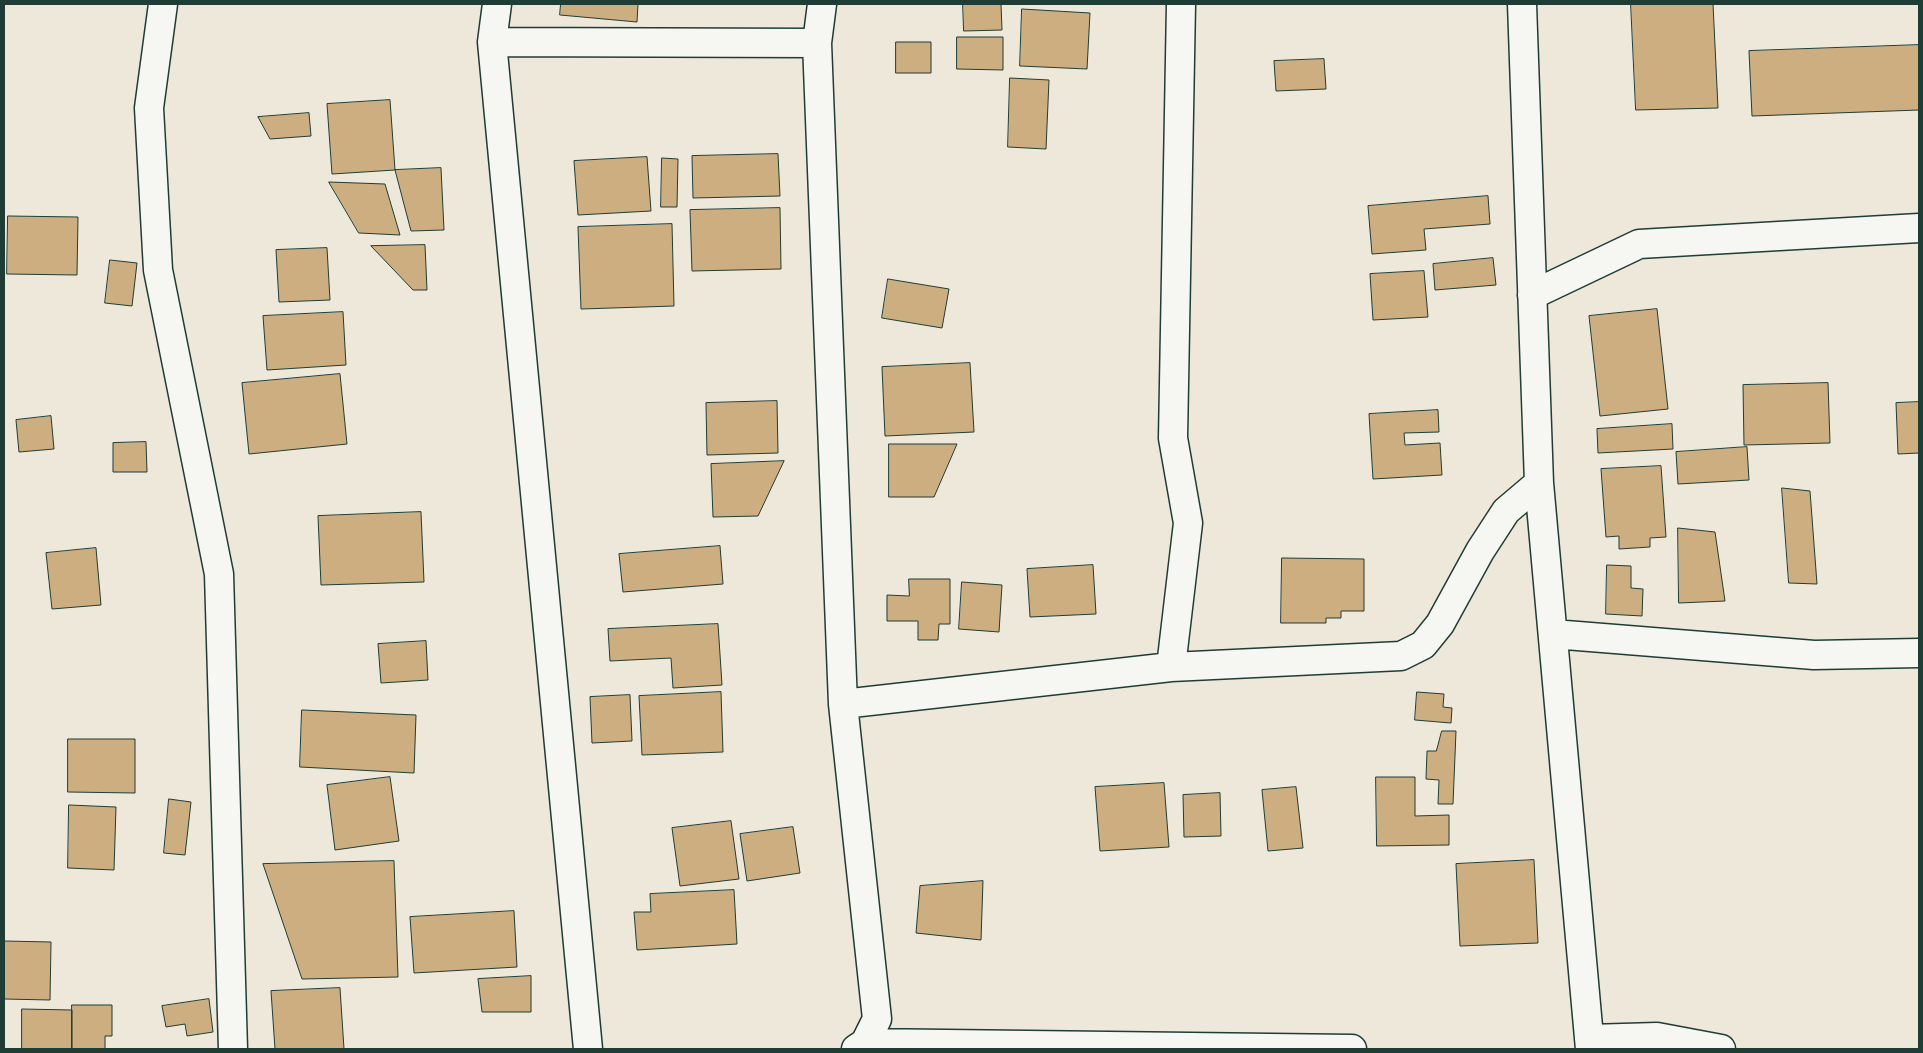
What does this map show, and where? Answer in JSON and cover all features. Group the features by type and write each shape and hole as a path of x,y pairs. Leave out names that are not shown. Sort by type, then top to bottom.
{"street":[{"path":"163,4 149,108 158,270 219,574 233,1049"},
{"path":"497,4 492,42 588,1049"},
{"path":"822,4 818,43 843,704 877,1019 860,1046"},
{"path":"1171,667 1188,523 1173,438 1181,4"},
{"path":"1522,4 1540,483 1589,1044 1657,1037 1721,1049"},
{"path":"492,42 818,43"},
{"path":"1532,296 1639,244 1919,228"},
{"path":"843,704 1171,667 1401,656 1423,645 1440,624 1480,552 1506,511 1540,483"},
{"path":"1553,634 1814,655 1919,653"},
{"path":"860,1046 1352,1049"}],"building":[{"path":"561,4 638,4 637,22 560,15"},
{"path":"963,4 1001,4 1002,30 964,31"},
{"path":"1631,4 1713,4 1718,108 1636,110"},
{"path":"1022,9 1090,13 1087,69 1020,66"},
{"path":"957,37 1003,37 1003,70 957,69"},
{"path":"896,42 931,42 931,73 896,73"},
{"path":"1919,45 1919,110 1752,116 1749,51"},
{"path":"1324,59 1326,89 1276,91 1274,61"},
{"path":"1010,78 1049,80 1046,149 1008,147"},
{"path":"390,100 395,170 332,174 327,104"},
{"path":"309,113 311,136 270,139 258,117"},
{"path":"778,154 780,196 693,198 692,156"},
{"path":"647,157 651,211 578,215 574,161"},
{"path":"662,158 678,159 677,207 661,207"},
{"path":"441,168 444,230 411,231 395,170"},
{"path":"329,182 385,184 400,235 359,233"},
{"path":"1488,196 1490,224 1424,229 1426,250 1372,254 1368,206"},
{"path":"780,208 781,269 692,271 690,210"},
{"path":"8,216 78,217 77,275 7,274"},
{"path":"672,224 674,306 581,309 578,227"},
{"path":"425,245 427,290 413,290 371,246"},
{"path":"327,248 330,300 279,302 276,250"},
{"path":"1493,258 1496,285 1435,290 1433,264"},
{"path":"110,260 137,263 132,306 105,303"},
{"path":"1424,271 1428,317 1373,320 1370,274"},
{"path":"888,279 949,289 942,328 882,318"},
{"path":"1657,309 1668,409 1600,416 1589,316"},
{"path":"343,312 346,365 267,370 263,316"},
{"path":"970,363 974,432 885,436 882,367"},
{"path":"340,374 347,444 249,454 242,383"},
{"path":"1828,383 1830,443 1744,445 1743,385"},
{"path":"777,401 778,453 707,455 706,403"},
{"path":"1919,402 1919,453 1898,454 1896,403"},
{"path":"1438,410 1439,432 1404,433 1405,445 1440,443 1442,475 1373,479 1369,414"},
{"path":"51,416 54,449 19,452 16,420"},
{"path":"1672,424 1673,449 1598,453 1597,429"},
{"path":"146,442 147,472 113,472 113,443"},
{"path":"889,444 957,444 934,497 889,497"},
{"path":"1747,447 1749,480 1678,484 1676,452"},
{"path":"784,461 758,516 713,517 711,464"},
{"path":"1661,466 1666,537 1650,538 1650,547 1619,549 1619,536 1606,537 1601,469"},
{"path":"1782,488 1810,491 1817,584 1789,583"},
{"path":"421,512 424,582 321,585 318,516"},
{"path":"1678,528 1715,532 1725,601 1679,603"},
{"path":"720,546 723,584 623,592 619,554"},
{"path":"96,548 101,605 52,609 46,553"},
{"path":"1282,558 1364,559 1364,611 1341,611 1341,618 1326,618 1326,623 1281,623"},
{"path":"1093,565 1096,614 1030,617 1027,569"},
{"path":"1607,565 1631,566 1631,588 1643,589 1642,616 1606,614"},
{"path":"909,579 950,579 950,624 939,624 938,640 918,640 918,621 887,621 887,595 909,596"},
{"path":"962,582 1002,585 999,632 959,629"},
{"path":"718,624 722,685 673,688 671,658 610,661 608,629"},
{"path":"426,641 428,680 381,683 378,644"},
{"path":"721,692 723,752 642,755 639,696"},
{"path":"1417,692 1444,694 1443,707 1452,708 1451,723 1415,720"},
{"path":"630,695 632,741 592,743 590,697"},
{"path":"302,710 416,715 414,773 300,767"},
{"path":"1442,731 1456,731 1453,804 1438,804 1439,780 1426,779 1427,751 1436,751"},
{"path":"68,739 135,739 135,793 68,792"},
{"path":"390,777 399,841 335,850 327,785"},
{"path":"1376,777 1415,777 1415,816 1449,815 1449,845 1377,846"},
{"path":"1164,783 1169,847 1100,851 1095,787"},
{"path":"1296,787 1303,848 1268,851 1262,790"},
{"path":"1220,793 1221,836 1184,837 1183,795"},
{"path":"169,799 191,802 185,855 164,853"},
{"path":"69,805 116,807 114,870 68,868"},
{"path":"731,821 739,879 680,886 672,828"},
{"path":"793,827 800,873 747,881 740,834"},
{"path":"1534,860 1538,943 1460,946 1456,864"},
{"path":"394,861 398,977 302,979 263,864"},
{"path":"983,881 981,940 916,933 920,886"},
{"path":"734,890 737,944 637,950 634,912 651,912 650,894"},
{"path":"514,911 517,967 414,973 410,917"},
{"path":"4,941 51,942 50,1000 4,999"},
{"path":"531,976 531,1012 482,1012 478,979"},
{"path":"340,988 344,1049 275,1049 271,991"},
{"path":"209,999 213,1032 187,1036 185,1024 166,1027 162,1006"},
{"path":"72,1005 112,1005 112,1036 105,1036 105,1049 72,1049"},
{"path":"22,1009 72,1010 72,1049 22,1049"}]}
